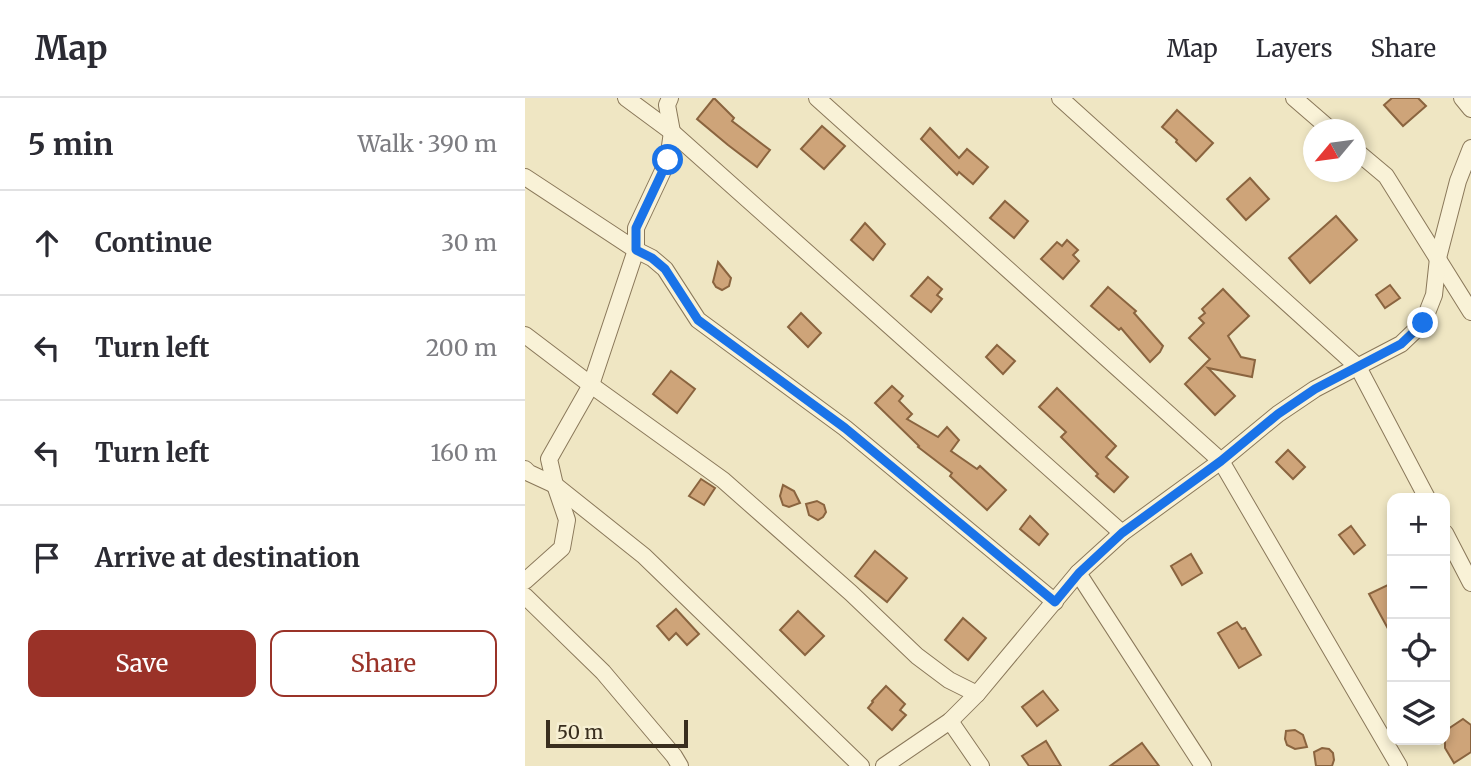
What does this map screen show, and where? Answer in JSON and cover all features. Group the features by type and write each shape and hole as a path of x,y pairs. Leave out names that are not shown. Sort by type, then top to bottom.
{"street":[{"path":"626,98 672,132 1122,533"},
{"path":"525,581 562,548 567,520 549,458 591,385 636,250 636,228 668,160 672,132 667,105 670,98"},
{"path":"817,98 1221,461 1399,766"},
{"path":"1060,98 1358,367 1424,493"},
{"path":"1294,98 1318,119"},
{"path":"1462,98 1471,109"},
{"path":"884,766 950,721 977,694 1079,573 1122,533 1221,461 1278,414 1315,389 1401,344 1423,323 1434,295 1438,258 1458,181 1471,148"},
{"path":"1366,159 1386,176 1471,312"},
{"path":"525,177 652,258 665,269 698,320 845,428 1055,602"},
{"path":"525,335 723,480 851,593 917,656 949,680 977,694"},
{"path":"525,469 555,485 643,556 861,766"},
{"path":"1450,543 1471,583"},
{"path":"1079,573 1203,766"},
{"path":"525,596 603,672 680,766"},
{"path":"950,721 981,766"}],"building":[{"path":"714,98 734,118 732,121 770,150 757,167 697,119"},
{"path":"1392,98 1418,98 1426,106 1403,126 1384,105"},
{"path":"1177,110 1213,143 1196,161 1162,127"},
{"path":"822,126 845,146 824,169 801,149"},
{"path":"930,128 959,158 967,149 988,167 973,184 959,172 957,175 921,139"},
{"path":"1250,178 1269,199 1246,220 1227,199"},
{"path":"1005,201 1028,221 1014,238 990,218"},
{"path":"1336,216 1357,240 1310,283 1289,258"},
{"path":"865,223 885,244 873,260 851,240"},
{"path":"1067,240 1078,250 1073,255 1079,261 1063,279 1041,259 1057,242 1062,246"},
{"path":"718,262 731,278 729,286 722,290 713,282"},
{"path":"928,277 942,289 937,295 942,299 931,312 911,296"},
{"path":"1390,285 1400,298 1385,308 1376,295"},
{"path":"1108,287 1136,311 1134,313 1163,346 1150,362 1121,328 1119,330 1091,306"},
{"path":"1223,289 1249,316 1228,336 1241,357 1255,360 1252,377 1208,368 1235,396 1215,415 1185,384 1210,359 1189,338 1204,323 1199,318 1205,313 1202,309"},
{"path":"801,313 821,333 808,347 788,327"},
{"path":"997,345 1015,361 1003,374 986,357"},
{"path":"671,371 695,389 677,413 653,394"},
{"path":"892,386 903,396 899,401 912,414 907,419 938,437 947,427 959,440 951,451 977,469 980,466 1006,490 987,510 950,476 952,473 918,447 875,403"},
{"path":"1057,388 1116,446 1106,457 1128,477 1114,492 1061,437 1066,432 1039,407"},
{"path":"1288,450 1305,467 1293,479 1276,462"},
{"path":"701,479 715,488 704,505 689,496"},
{"path":"783,485 794,491 800,503 789,507 783,505 780,496"},
{"path":"817,501 824,505 826,512 818,520 809,515 806,504"},
{"path":"1030,516 1048,534 1039,545 1020,529"},
{"path":"1351,526 1365,545 1354,554 1339,535"},
{"path":"875,551 907,578 887,602 855,576"},
{"path":"1191,554 1202,573 1182,585 1171,566"},
{"path":"1387,585 1387,627 1369,594"},
{"path":"676,609 699,634 687,645 676,633 669,640 657,626"},
{"path":"798,611 824,636 805,655 780,630"},
{"path":"963,618 986,638 968,660 945,640"},
{"path":"1237,622 1242,629 1245,628 1261,655 1239,668 1218,633"},
{"path":"886,686 905,704 900,710 906,715 892,730 868,708"},
{"path":"1043,691 1058,710 1037,726 1022,707"},
{"path":"1463,719 1471,725 1471,752 1454,763 1445,748 1445,745 1450,745 1450,728"},
{"path":"1295,730 1303,735 1307,747 1295,749 1287,745 1286,731"},
{"path":"1046,741 1061,766 1029,766 1022,756"},
{"path":"1142,743 1159,766 1110,766"},
{"path":"1322,748 1333,753 1332,766 1316,766 1314,752"}],"route":[{"path":"668,160 636,228 636,250 665,269 698,320 845,428 1055,602 1079,573 1122,533 1221,461 1278,414 1315,389 1401,344 1423,323"}]}
